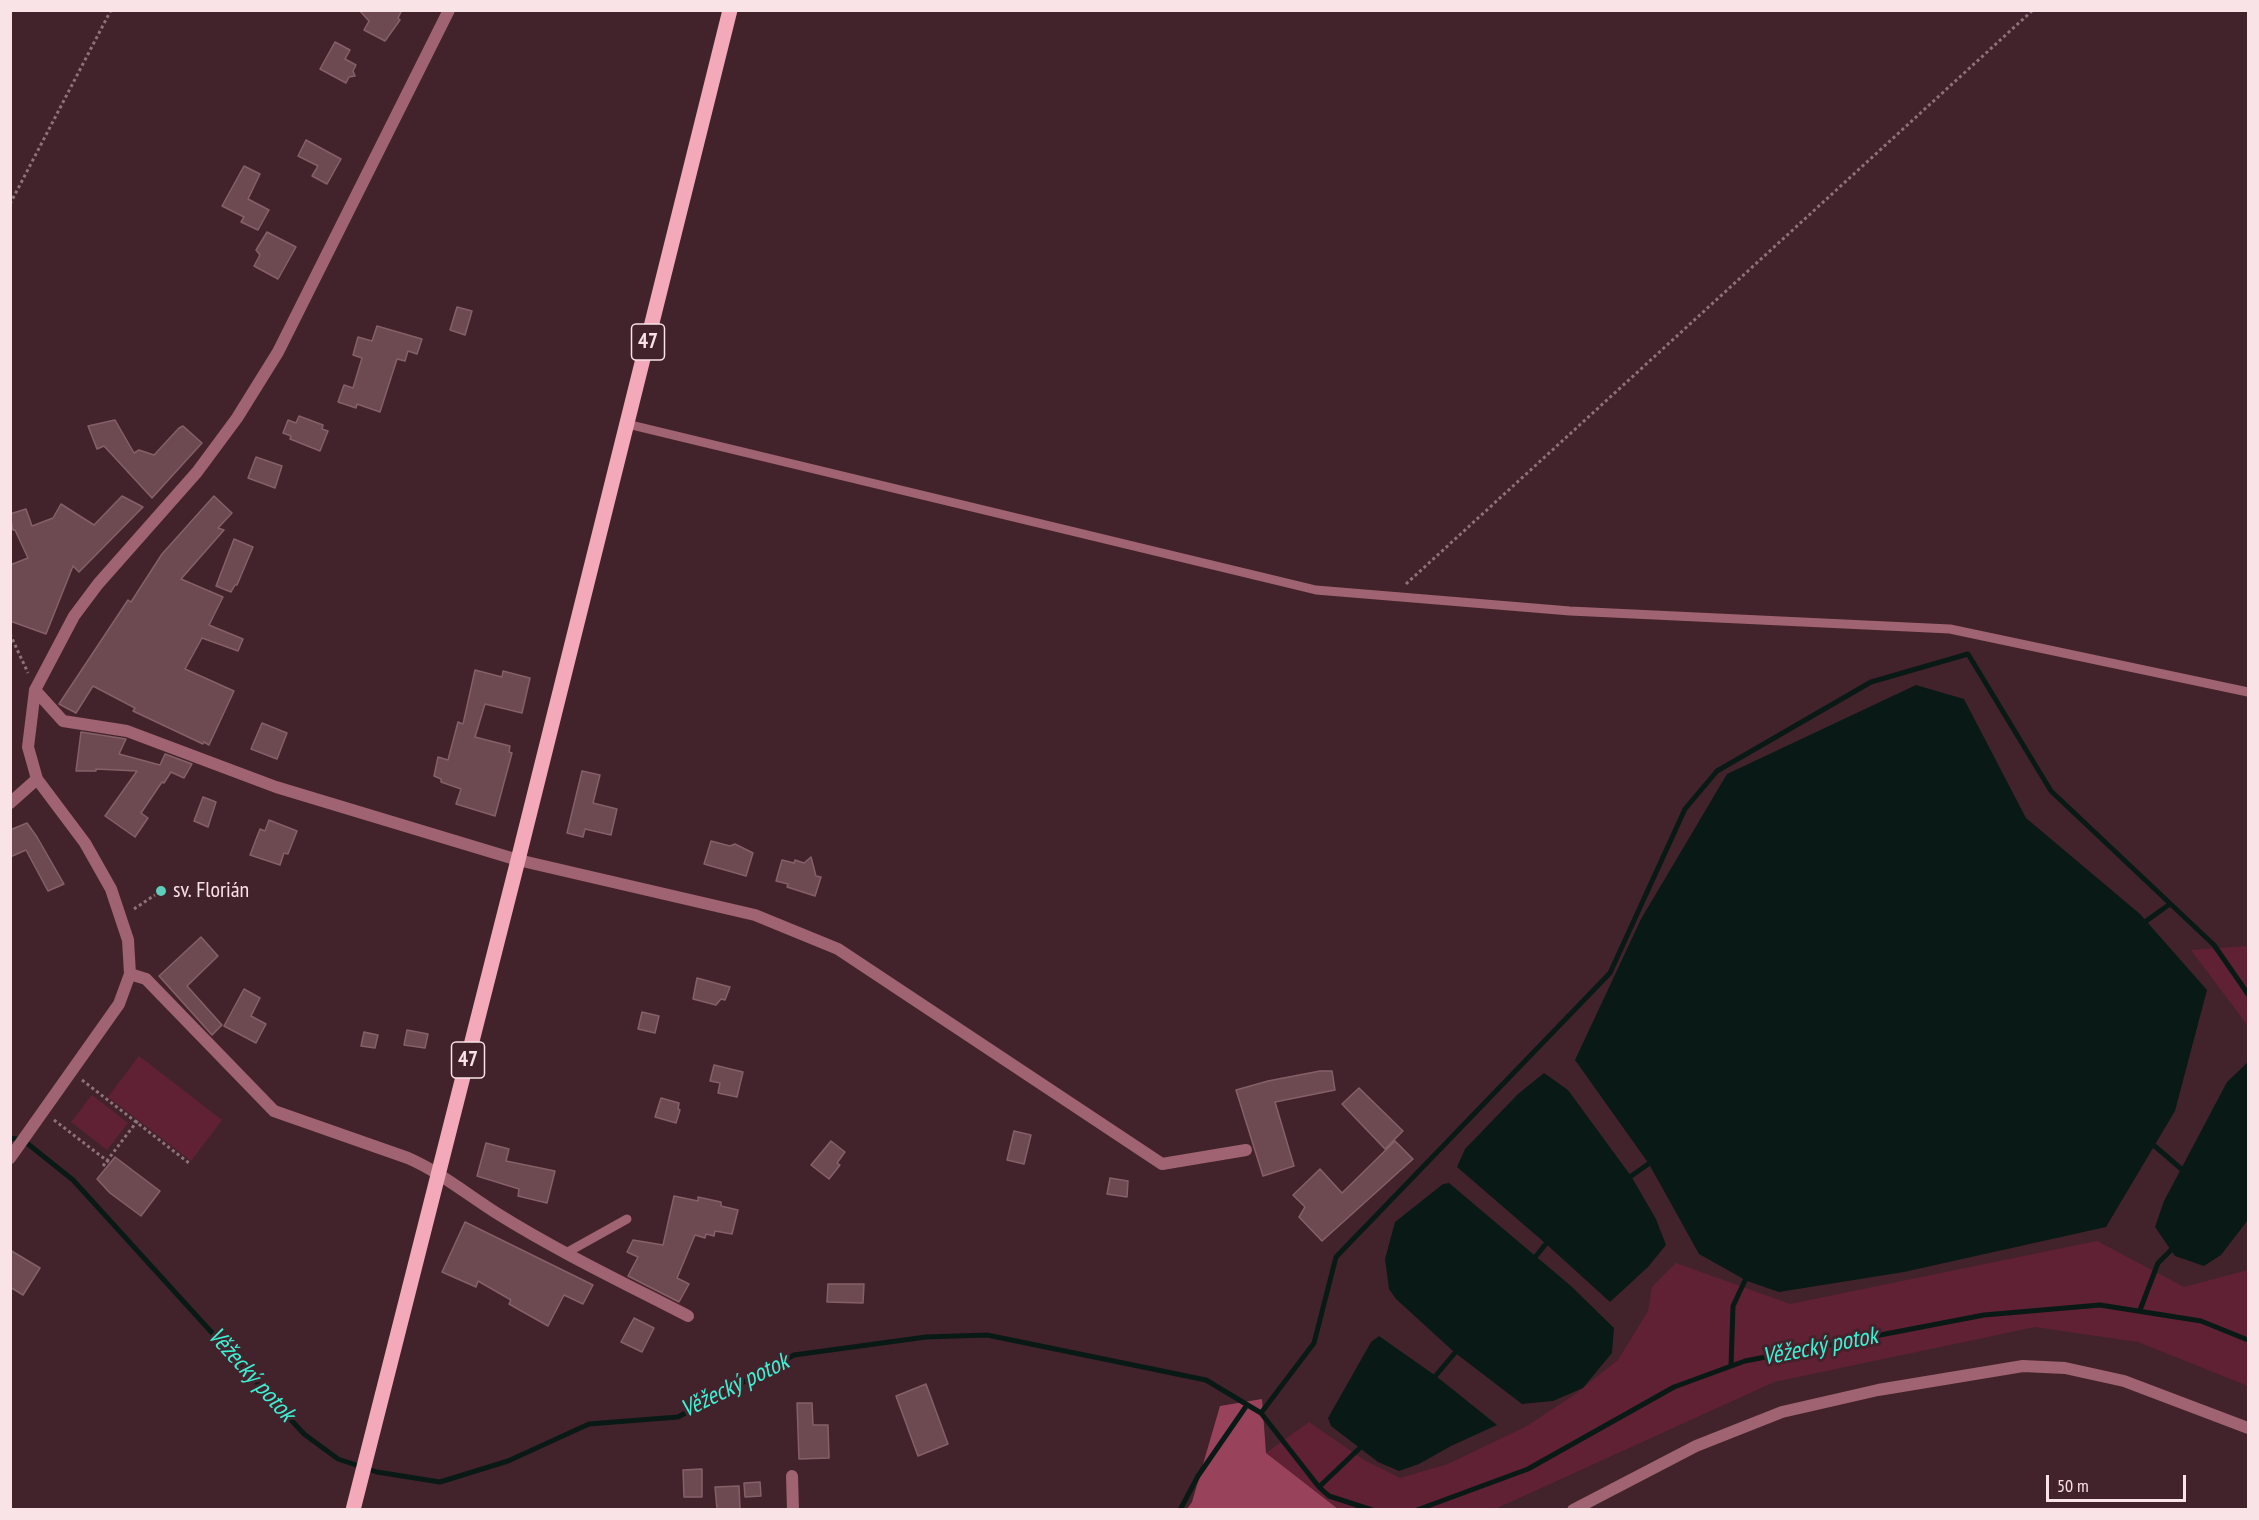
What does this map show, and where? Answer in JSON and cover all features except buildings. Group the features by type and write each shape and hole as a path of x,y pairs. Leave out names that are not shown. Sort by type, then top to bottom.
{"main road":[{"name":"47","path":"353,1509 439,1175 730,10"}],"street":[{"path":"10,1158 119,1004 130,974 128,940 111,890 85,843 37,778 28,747 35,690 74,616 98,584 197,472 249,399 283,341 449,10"},
{"path":"35,690 63,721 127,731 276,787 518,860 755,915 838,949 1162,1164 1246,1150"},
{"path":"10,803 37,778"},
{"path":"130,974 146,979 274,1111 429,1167 498,1214 566,1253 688,1316"},
{"path":"1573,1509 1696,1446 1782,1412 1878,1390 2023,1366 2065,1368 2124,1381 2248,1428"},
{"path":"792,1476 793,1509"}],"lane":[{"path":"627,424 1316,590 1570,611 1950,629 2248,692"},
{"path":"566,1253 627,1219"}],"path":[{"path":"10,204 111,10"},
{"path":"1392,597 2033,10"},
{"path":"10,634 35,690"},
{"path":"120,918 155,895"},
{"path":"71,1072 138,1121 189,1163"},
{"path":"43,1111 109,1162"},
{"path":"103,1166 109,1162 138,1121"}],"shaded area":[{"path":"1916,685 1964,699 2026,818 2140,914 2207,990 2175,1111 2106,1227 1904,1272 1779,1292 1747,1281 1699,1254 1649,1164 1575,1060 1641,919 1727,774"},
{"path":"2248,946 2248,1026 2191,950"},
{"path":"139,1056 222,1120 191,1161 108,1097"},
{"path":"2248,1062 2248,1220 2221,1255 2204,1266 2175,1256 2155,1227 2164,1201 2227,1082"},
{"path":"1544,1073 1568,1090 1631,1176 1656,1219 1666,1245 1648,1267 1610,1302 1457,1167 1465,1149 1518,1094"},
{"path":"92,1095 128,1123 107,1150 71,1122"},
{"path":"1449,1183 1571,1286 1614,1328 1612,1353 1583,1388 1553,1401 1522,1404 1454,1352 1396,1299 1389,1289 1385,1259 1395,1222 1443,1184"},
{"path":"2097,1241 2184,1287 2248,1270 2248,1386 2138,1342 2035,1327 1774,1382 1495,1509 1338,1509 1266,1453 1309,1422 1364,1460 1400,1478 1448,1464 1527,1426 1574,1395 1618,1360 1648,1311 1652,1287 1676,1263 1790,1304"},
{"path":"1379,1336 1436,1376 1497,1425 1419,1464 1399,1471 1378,1462 1331,1426 1328,1418 1371,1342"},
{"path":"1262,1399 1266,1453 1338,1509 1187,1509 1192,1502 1220,1406"}],"waterway":[{"path":"1261,1413 1314,1343 1336,1257 1610,973 1685,809 1717,771 1871,682 1968,654 2051,791 2214,945 2248,994"},
{"path":"2142,924 2170,904"},
{"name":"Věžecký potok","path":"10,1138 23,1140 73,1180 304,1434 338,1459 377,1472 440,1482 508,1461 589,1424 678,1417 794,1355 926,1337 987,1335 1206,1380 1261,1413 1319,1487 1329,1496 1372,1510"},
{"path":"2150,1142 2186,1173"},
{"path":"1627,1179 1654,1160"},
{"path":"1532,1261 1549,1240"},
{"path":"2140,1310 2158,1263 2174,1247"},
{"path":"1731,1366 1733,1306 1748,1274"},
{"name":"Věžecký potok","path":"1417,1510 1528,1469 1674,1387 1745,1361 1984,1315 2100,1305 2201,1321 2248,1340"},
{"path":"1432,1380 1459,1348"},
{"path":"1180,1510 1198,1476 1247,1405"},
{"path":"1319,1487 1364,1444"}],"place":[{"name":"sv. Florián","path":"161,891"}]}
